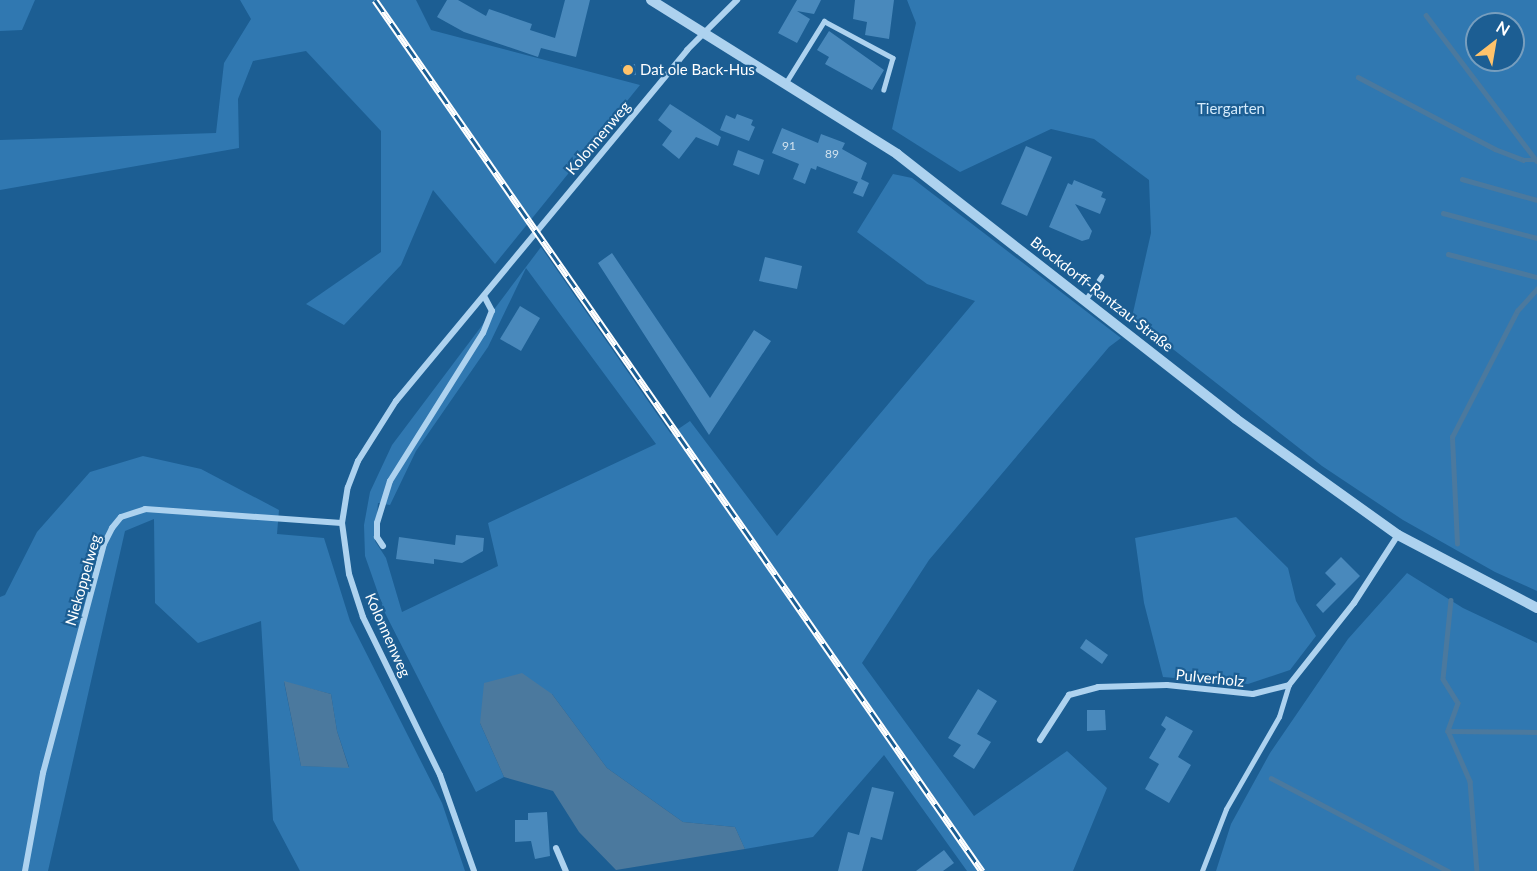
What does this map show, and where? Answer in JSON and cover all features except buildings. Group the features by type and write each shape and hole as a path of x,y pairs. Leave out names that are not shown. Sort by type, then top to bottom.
{"street":[{"name":"Brockdorff-Rantzau-Straße","path":"651,0 897,154 1086,299 1236,419 1398,535 1494,588 1537,608"},
{"name":"Kolonnenweg","path":"474,871 440,775 363,617 349,574 342,523 348,487 374,433 679,59 737,0"},
{"path":"383,546 377,537 377,523 390,481 483,333 492,310 484,296"},
{"name":"Niekoppelweg","path":"26,871 43,773 104,544 112,528 122,517 145,509 342,523"},
{"path":"1289,685 1354,603 1398,535"},
{"name":"Pulverholz","path":"1041,740 1069,695 1098,687 1167,685 1253,694 1289,685"},
{"path":"556,848 566,871"}],"lane":[{"path":"785,84 824,21 893,58 884,90"},
{"path":"1086,299 1101,277"},
{"path":"1202,871 1226,809 1279,717 1289,685"}],"green space":[{"path":"0,0 35,0 22,30 0,31"},
{"path":"240,0 416,0 431,30 640,85 495,264 433,190 401,265 344,325 306,304 381,252 381,131 306,51 253,61 238,99 239,148 0,190 0,140 216,133 224,63 251,19"},
{"name":"Tiergarten","path":"907,0 1537,0 1537,591 1495,572 1403,520 1322,466 1132,317 1151,233 1149,180 1094,139 1051,129 960,172 892,129 916,23"},
{"path":"893,174 912,178 1121,338 1109,347 929,560 862,663 974,816 1067,751 1107,788 1073,871 967,871 884,755 813,837 745,849 735,827 683,822 607,768 552,694 480,723 504,777 476,792 385,613 365,556 364,525 370,492 392,445 541,247 671,434 690,421 777,536 975,301 927,284 857,232","holes":["526,268 656,444 488,523 498,566 402,612 386,558 375,541 378,503 390,505 416,451 488,347"]},
{"path":"143,456 201,469 279,510 277,534 324,538 350,621 442,803 465,871 300,871 273,820 261,621 198,643 155,603 154,519 125,531 48,871 0,871 0,597 5,595 37,532 90,472","holes":["284,682 331,694 337,731 349,767 301,766"]},
{"path":"1236,517 1288,568 1296,601 1316,636 1290,670 1248,684 1163,677 1144,603 1135,538"},
{"path":"1407,573 1463,608 1537,643 1537,871 1216,871 1231,824 1270,753 1348,639"}],"shaded area":[{"path":"522,673 552,694 607,768 683,822 735,827 745,849 616,870 579,832 553,791 504,777 480,723 484,683"},
{"path":"284,681 331,694 337,731 349,768 301,766"}],"waterway":[{"path":"1426,15 1537,161"},
{"path":"1358,77 1495,149 1523,160 1536,160"},
{"path":"1462,179 1537,200"},
{"path":"1443,213 1537,238"},
{"path":"1448,254 1537,277"},
{"path":"1457,544 1452,437 1517,311 1537,289"},
{"path":"1451,600 1443,679 1458,703 1448,731 1470,781 1477,871"},
{"path":"1448,731 1537,732"},
{"path":"1271,778 1448,871"}],"railway":[{"path":"375,0 982,871"}],"place":[{"name":"Dat ole Back-Hus","path":"628,70"}]}
